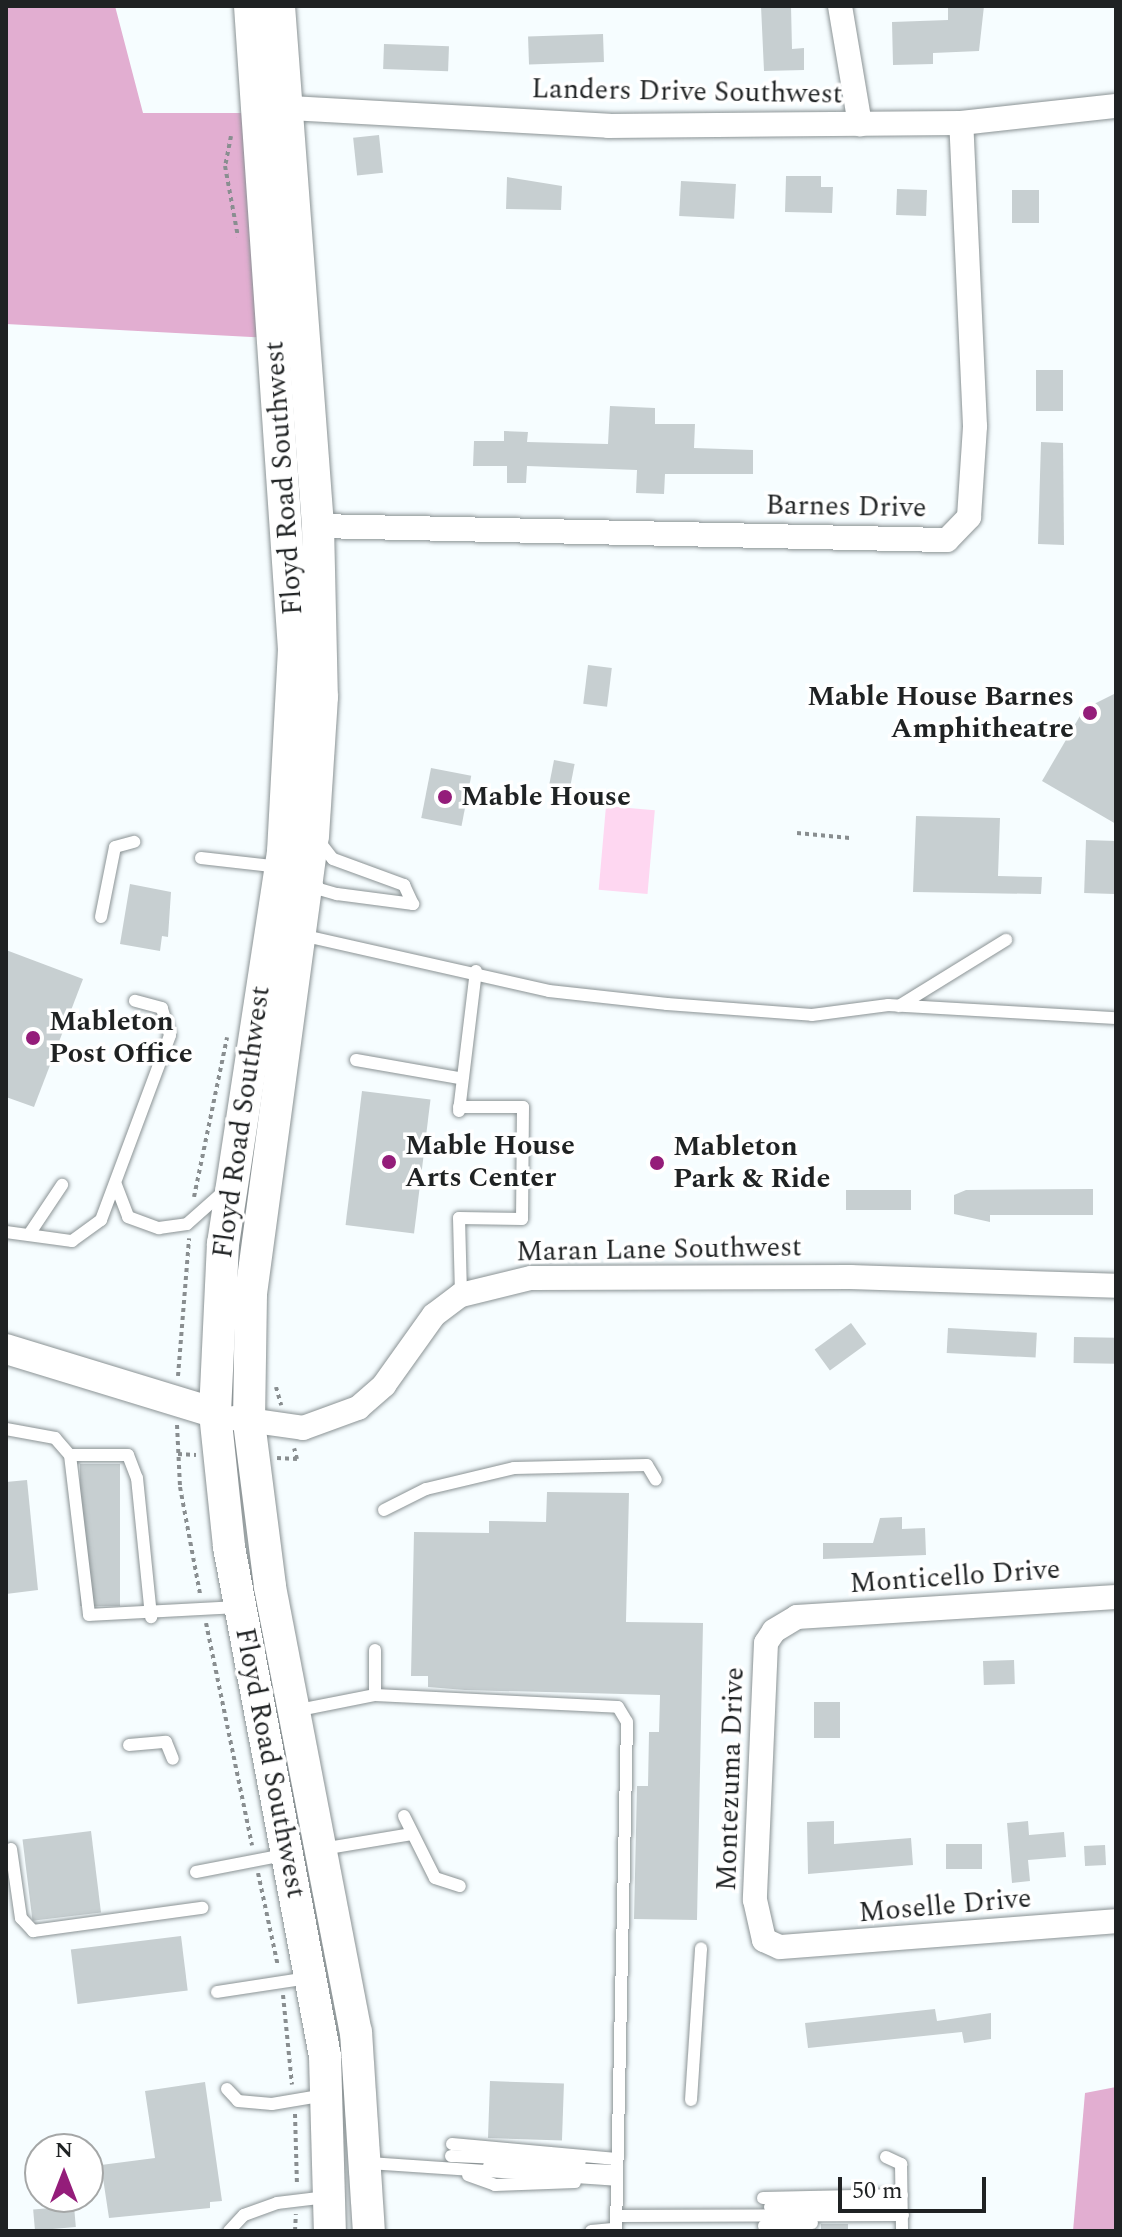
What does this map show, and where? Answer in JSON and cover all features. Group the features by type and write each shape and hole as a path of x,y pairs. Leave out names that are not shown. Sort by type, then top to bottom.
{"main road":[{"name":"Floyd Road Southwest","path":"250,6 271,107 318,526 322,697 313,835 294,868 231,1183 215,1413 239,1606 312,1978 328,2094 330,2231"},
{"name":"Floyd Road Southwest","path":"279,6 271,107 290,525 294,868 301,936 260,1203 249,1422 294,1711 356,2032 369,2163 369,2231"}],"street":[{"path":"840,6 860,124"},
{"name":"Landers Drive Southwest","path":"271,107 608,126 961,123 1116,106"},
{"name":"Barnes Drive","path":"318,526 947,540 969,517 975,426 961,123"},
{"name":"Maran Lane Southwest","path":"215,1413 249,1422 303,1428 358,1408 384,1385 434,1315 461,1295 531,1278 850,1277 1116,1286"},
{"path":"6,1349 215,1413"},
{"name":"Monticello Drive","path":"797,1617 1116,1597"},
{"name":"Montezuma Drive","path":"780,1947 764,1940 756,1921 766,1643 797,1617"},
{"name":"Moselle Drive","path":"780,1947 1116,1921"}],"lane":[{"path":"292,730 300,777 289,896 301,936 476,971 549,991 667,1004 812,1015 899,1006 1116,1018"},
{"path":"201,858 294,868 319,889 413,904 404,885 333,859 313,835"},
{"path":"101,917 115,847 134,842"},
{"path":"899,1006 1006,940"},
{"path":"461,1295 459,1218 522,1219 523,1107 459,1109 459,1078 476,971"},
{"path":"6,1232 30,1233 60,1241 89,1233 116,1178 170,1035 162,1008 135,1001"},
{"path":"356,1060 459,1078"},
{"path":"116,1178 128,1217 159,1228 187,1224 231,1183"},
{"path":"30,1233 62,1185"},
{"path":"6,1429 55,1438 70,1455 89,1615 151,1617 239,1606"},
{"path":"70,1455 128,1455 137,1478 151,1617"},
{"path":"384,1510 426,1489 514,1468 647,1465 656,1480"},
{"path":"375,1650 375,1695"},
{"path":"294,1711 375,1695 618,1707 627,1722 616,2226"},
{"path":"129,1745 166,1742 173,1759"},
{"path":"404,1816 435,1878 460,1886"},
{"path":"322,1849 412,1834"},
{"path":"11,1849 21,1918 33,1931 202,1908"},
{"path":"196,1872 287,1855"},
{"path":"691,2100 701,1948"},
{"path":"217,1992 312,1978"},
{"path":"227,2089 238,2101 272,2104 328,2094"},
{"path":"369,2163 451,2156 616,2169"},
{"path":"451,2156 616,2169"},
{"path":"451,2156 595,2179 616,2169"},
{"path":"886,2157 901,2164 903,2214"},
{"path":"229,2231 244,2215 277,2203 330,2196"},
{"path":"591,2231 764,2211 903,2214"},
{"path":"764,2211 903,2214"}],"path":[{"path":"797,833 850,838"}],"shaded area":[{"path":"6,6 115,6 143,113 297,113 310,340 6,324"},
{"path":"606,806 655,810 647,894 599,890"},
{"path":"1116,2087 1116,2231 1073,2231 1085,2093"}],"building":[{"path":"761,6 791,6 792,49 804,48 804,70 764,71"},
{"path":"948,6 984,6 979,51 933,53 933,64 893,65 892,22 948,20"},
{"path":"603,34 604,62 529,65 528,37"},
{"path":"384,44 449,46 448,71 383,69"},
{"path":"379,135 383,173 357,176 353,138"},
{"path":"786,176 821,176 821,187 833,187 832,213 785,212"},
{"path":"507,177 562,186 561,210 506,209"},
{"path":"681,181 736,184 734,219 679,216"},
{"path":"897,189 927,190 926,216 896,215"},
{"path":"1012,190 1039,190 1039,223 1012,223"},
{"path":"1036,370 1063,370 1063,411 1036,411"},
{"path":"610,406 655,408 655,424 695,424 694,448 753,450 753,474 665,474 664,494 636,493 637,470 527,466 526,483 507,483 507,466 473,466 474,441 504,441 504,431 528,432 527,442 608,444"},
{"path":"1041,442 1063,443 1064,545 1038,544"},
{"path":"588,665 612,668 607,707 583,704"},
{"path":"1116,693 1116,824 1042,781 1084,709"},
{"path":"554,760 575,764 569,791 549,787"},
{"name":"Mable House","path":"431,768 471,776 462,826 421,818"},
{"path":"916,816 1000,818 998,876 1042,877 1041,894 913,892"},
{"path":"1086,840 1116,841 1114,894 1084,893"},
{"path":"130,884 171,892 168,937 162,936 160,951 120,944"},
{"name":"Mableton Post Office","path":"6,950 83,979 34,1107 6,1097"},
{"name":"Mable House Arts Center","path":"362,1091 430,1099 414,1233 346,1225"},
{"path":"1093,1189 1093,1215 990,1215 990,1222 954,1214 954,1195 966,1190"},
{"path":"846,1190 911,1190 911,1210 846,1210"},
{"path":"851,1323 866,1344 830,1370 815,1349"},
{"path":"948,1328 1037,1333 1036,1358 947,1353"},
{"path":"1074,1337 1116,1338 1116,1364 1074,1363"},
{"path":"80,1464 120,1464 120,1606 80,1606"},
{"path":"27,1480 38,1590 6,1594 6,1482"},
{"path":"547,1492 629,1493 626,1622 703,1623 697,1920 634,1919 637,1786 648,1786 649,1732 659,1732 660,1695 465,1690 428,1687 428,1676 411,1676 414,1532 489,1533 489,1521 546,1522"},
{"path":"902,1517 902,1529 925,1528 926,1555 823,1559 823,1543 873,1543 880,1518"},
{"path":"1014,1660 1015,1684 984,1685 983,1661"},
{"path":"814,1702 840,1702 840,1738 814,1738"},
{"path":"834,1821 834,1844 911,1838 913,1865 808,1874 807,1822"},
{"path":"1028,1821 1029,1835 1064,1832 1066,1857 1028,1860 1030,1881 1012,1883 1007,1823"},
{"path":"91,1831 101,1912 33,1921 23,1839"},
{"path":"946,1844 982,1844 982,1869 946,1869"},
{"path":"1105,1845 1106,1865 1085,1866 1084,1846"},
{"path":"181,1936 188,1991 78,2004 71,1950"},
{"path":"935,2009 937,2021 991,2013 991,2039 964,2043 962,2032 808,2048 805,2023"},
{"path":"490,2081 564,2084 562,2141 488,2138"},
{"path":"205,2082 222,2201 210,2202 210,2208 109,2218 104,2165 155,2158 145,2091"},
{"path":"33,2213 75,2213 76,2227 35,2230"},
{"path":"821,2224 848,2224 848,2231 821,2231"}],"place":[{"name":"Mable House Barnes Amphitheatre","path":"1090,713"},
{"name":"Mable House","path":"445,797"},
{"name":"Mableton Post Office","path":"33,1038"},
{"name":"Mable House Arts Center","path":"389,1162"},
{"name":"Mableton Park & Ride","path":"657,1163"}]}
